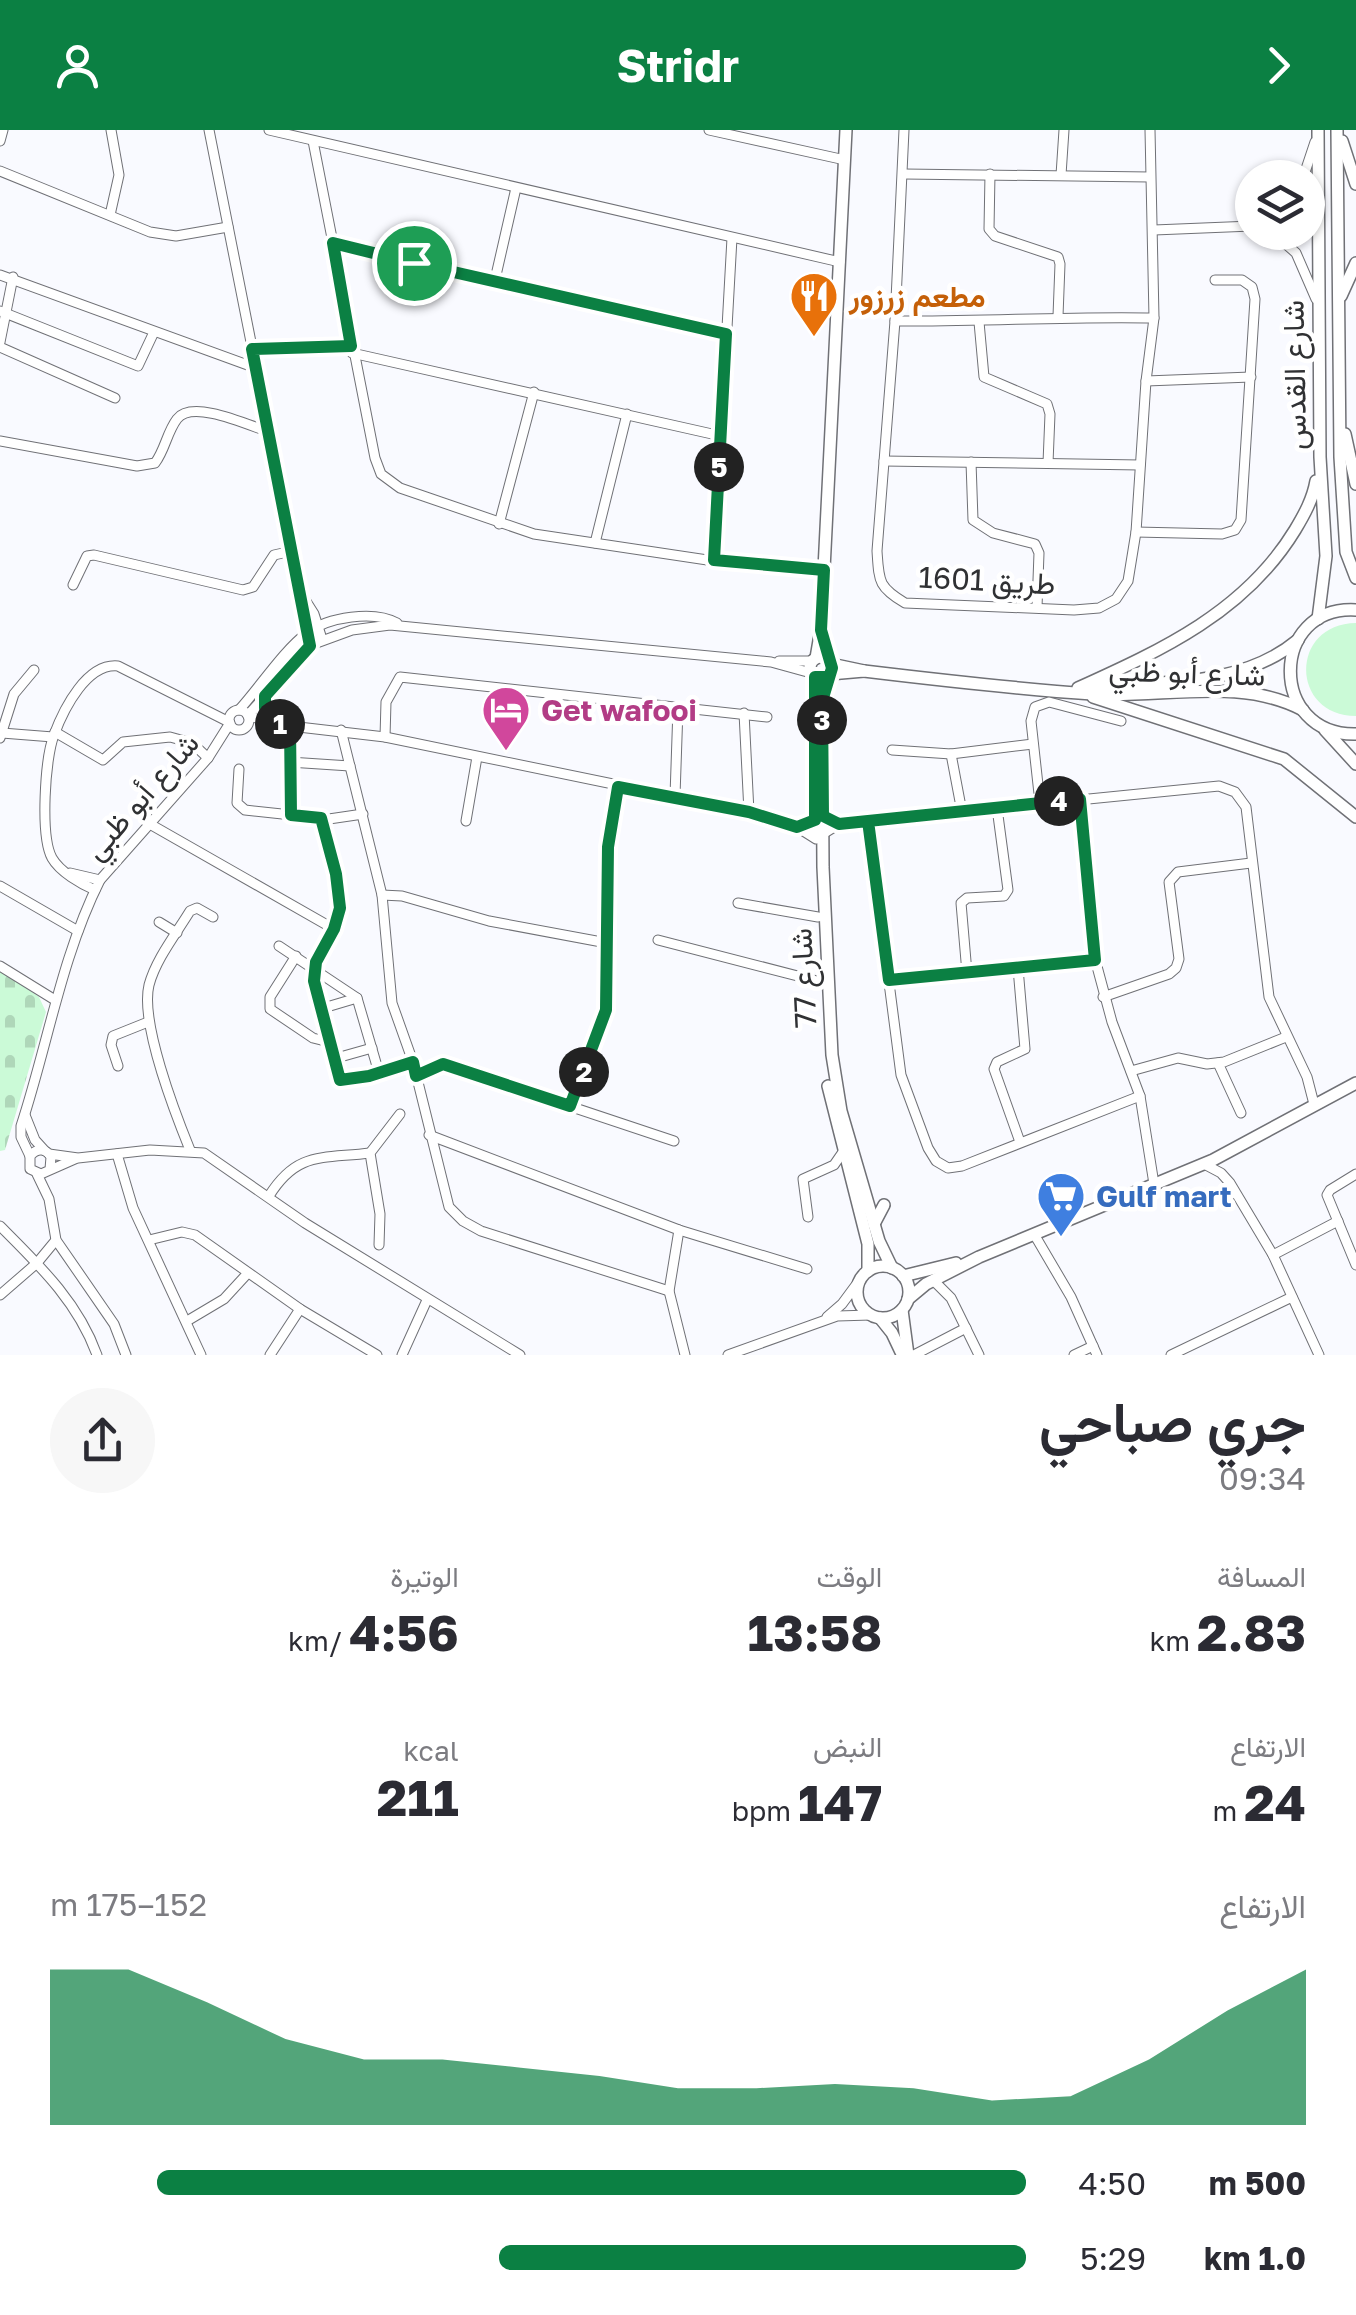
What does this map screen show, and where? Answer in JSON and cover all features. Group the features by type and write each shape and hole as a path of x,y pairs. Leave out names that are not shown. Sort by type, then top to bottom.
{"street":[{"path":"0,140 3,130"},
{"path":"110,130 119,175 110,214"},
{"path":"209,130 310,646"},
{"path":"269,130 840,262"},
{"path":"709,130 845,160"},
{"name":"شارع 77","path":"846,130 821,630 819,818 836,1084 874,1224 897,1272"},
{"name":"طريق 1601","path":"904,130 878,581 889,594 906,603 1037,608 1099,608 1116,599 1128,580 1136,532 1154,318 1150,130"},
{"path":"1060,175 1064,130"},
{"path":"1310,160 1318,130"},
{"name":"شارع القدس","path":"1318,130 1320,457 1326,556 1318,619"},
{"path":"1338,130 1356,184"},
{"name":"شارع القدس","path":"1338,130 1340,403 1346,552 1356,578"},
{"path":"314,141 352,349 382,474 400,488 534,534 714,560 824,570"},
{"path":"0,170 164,236 228,227"},
{"path":"904,174 1150,177"},
{"path":"990,174 990,229 995,236 1058,257 1058,316"},
{"path":"494,284 516,188"},
{"path":"1154,230 1235,225"},
{"path":"714,560 732,238"},
{"path":"333,243 494,284 726,334"},
{"path":"1293,250 1318,305"},
{"path":"1338,305 1356,263"},
{"path":"0,275 256,368"},
{"path":"12,278 0,344 115,398"},
{"path":"1136,532 1222,534 1235,530 1241,520 1254,299 1252,287 1242,280 1215,280"},
{"path":"3,312 138,366 154,332"},
{"path":"895,321 979,322 1058,316 1154,318"},
{"path":"979,322 984,376 1047,404 1048,463"},
{"path":"252,349 352,349 721,436"},
{"path":"1146,382 1251,377"},
{"path":"499,524 534,392"},
{"path":"1340,403 1356,484"},
{"path":"0,441 137,466 155,463 177,419 188,411 204,411 269,432"},
{"path":"595,543 627,414"},
{"path":"1075,690 1209,621 1264,575 1306,512 1315,490 1320,457"},
{"path":"884,461 1140,465"},
{"path":"971,462 973,520 993,533 1035,544 1039,553 1037,608"},
{"path":"73,585 88,556 94,556 243,590 253,587 274,555 292,551"},
{"path":"301,592 322,639"},
{"path":"1318,619 1333,612 1356,610"},
{"name":"شارع أبو ظبي","path":"30,1156 21,1137 25,1115 55,1000 98,885 208,758 307,633 362,617 390,619 400,624"},
{"name":"شارع أبو ظبي","path":"1075,690 1228,676 1258,666 1298,640 1318,619"},
{"name":"شارع أبو ظبي","path":"261,692 322,639 352,630 400,624 1075,690 1248,692 1276,698 1302,710"},
{"path":"1298,640 1289,676 1294,694 1302,710 1356,764"},
{"path":"98,885 56,863 48,842 47,788 54,735 87,676 110,666 126,669 210,711 260,727 273,723 385,737 749,812 820,836 839,824"},
{"path":"34,670 14,694 1,735 54,735 103,760 123,742 170,737 192,743 208,758"},
{"path":"385,737 386,702 400,676 767,717"},
{"path":"1075,690 1284,759 1356,817"},
{"path":"261,692 273,723"},
{"path":"1040,804 1031,714 1035,707 1044,702 1121,722"},
{"path":"676,796 678,708"},
{"path":"744,713 749,812"},
{"path":"290,726 291,815"},
{"path":"1322,727 1356,734"},
{"path":"341,730 382,894 392,1003 413,1062 449,1207 462,1221 481,1231 668,1291"},
{"path":"892,750 950,754 1034,744"},
{"path":"950,754 962,812"},
{"path":"466,820 477,757"},
{"path":"289,762 350,766"},
{"path":"239,769 237,800 242,809 321,818 363,814"},
{"path":"570,1106 606,1010 609,834 618,787"},
{"path":"797,827 819,818 839,824 1080,799 1227,788 1235,792 1246,807 1269,997 1319,1101"},
{"path":"1080,799 1095,960 1104,998 1140,1096 1154,1184"},
{"path":"967,973 960,904 968,898 1004,896 1008,890 997,808"},
{"path":"321,818 336,874 340,908 314,967 337,1074 343,1081 413,1062"},
{"path":"868,821 900,1075 936,1161 948,1168 962,1166 1140,1096"},
{"path":"148,823 334,929"},
{"name":"شارع 77","path":"820,836 818,917 828,1085 868,1244 864,1276"},
{"path":"1104,998 1176,968 1179,959 1169,882 1174,874 1250,864"},
{"path":"0,886 78,931"},
{"path":"382,894 607,944"},
{"path":"738,904 818,917"},
{"path":"190,1150 148,1022 150,983 193,908 213,917"},
{"path":"159,922 176,934"},
{"path":"658,940 821,982"},
{"path":"279,946 356,998 379,1073"},
{"path":"296,956 270,997 270,1009 313,1038 329,1042"},
{"path":"889,980 1095,960"},
{"path":"0,966 55,1000"},
{"path":"1018,968 1025,1048 998,1062 994,1069 1020,1142"},
{"path":"320,1009 356,998"},
{"path":"118,1066 111,1044 113,1036 148,1022"},
{"path":"1132,1072 1178,1058 1218,1063 1286,1037"},
{"path":"333,1059 372,1048"},
{"path":"1218,1063 1242,1113"},
{"path":"416,1076 443,1064 674,1141"},
{"path":"820,1321 879,1266 916,1275 980,1256 1204,1164 1356,1083"},
{"path":"379,1245 380,1214 370,1154 400,1114"},
{"path":"25,1115 28,1128 52,1161 50,1200 56,1240 114,1324 126,1355"},
{"path":"429,1135 680,1230 807,1269"},
{"path":"50,1200 37,1174 28,1166 30,1156 38,1150 78,1158 190,1150 204,1153 305,1223 514,1353"},
{"path":"1230,1151 1230,1183"},
{"path":"808,1217 803,1179 834,1165 843,1152"},
{"path":"117,1154 132,1208 201,1355"},
{"path":"269,1196 286,1172 301,1162 370,1154"},
{"path":"37,1174 78,1158"},
{"path":"1204,1164 1230,1183 1273,1254 1319,1355"},
{"path":"834,1165 848,1172"},
{"path":"1356,1174 1328,1195 1356,1265"},
{"path":"874,1224 884,1205"},
{"path":"1273,1254 1338,1221"},
{"path":"0,1226 74,1306 97,1355"},
{"path":"680,1230 668,1291 684,1355"},
{"path":"148,1240 182,1232 195,1236 300,1310 377,1355"},
{"path":"1034,1234 1095,1350 1074,1355"},
{"path":"0,1296 56,1240"},
{"path":"728,1355 845,1314 888,1318 932,1280 980,1256"},
{"path":"897,1272 908,1286 908,1355"},
{"path":"950,1272 951,1298"},
{"path":"188,1321 224,1299 247,1274"},
{"path":"864,1276 857,1297 908,1355"},
{"path":"932,1280 951,1298 979,1355"},
{"path":"1171,1355 1292,1296"},
{"path":"402,1355 427,1300"},
{"path":"270,1355 300,1310"},
{"path":"908,1355 966,1328"},
{"path":"349,1355 356,1344"}],"green space":[{"path":"1356,623 1356,716 1334,712 1319,702 1309,687 1306,670 1309,653 1318,638 1334,627"},
{"path":"0,969 39,997 46,1012 5,1150 0,1151"}],"place":[{"name":"مطعم زرزور","path":"814,338"},
{"name":"Get wafooi","path":"506,752"},
{"name":"Gulf mart","path":"1061,1238"}],"route":[{"path":"414,263 333,243 351,346 252,349 310,646 265,696 265,708 273,723 290,726 291,815 321,818 336,874 340,908 313,974 340,1080 369,1076 413,1062 416,1076 443,1064 570,1106 606,1010 608,847 618,787 749,812 797,827 811,823 815,820 815,677 826,677 822,701 823,816 839,824 868,821 889,980 1095,960 1080,799 839,824 823,816 823,792 822,701 823,689 826,677 832,668 821,630 824,570 714,560 726,334 414,263"}]}
